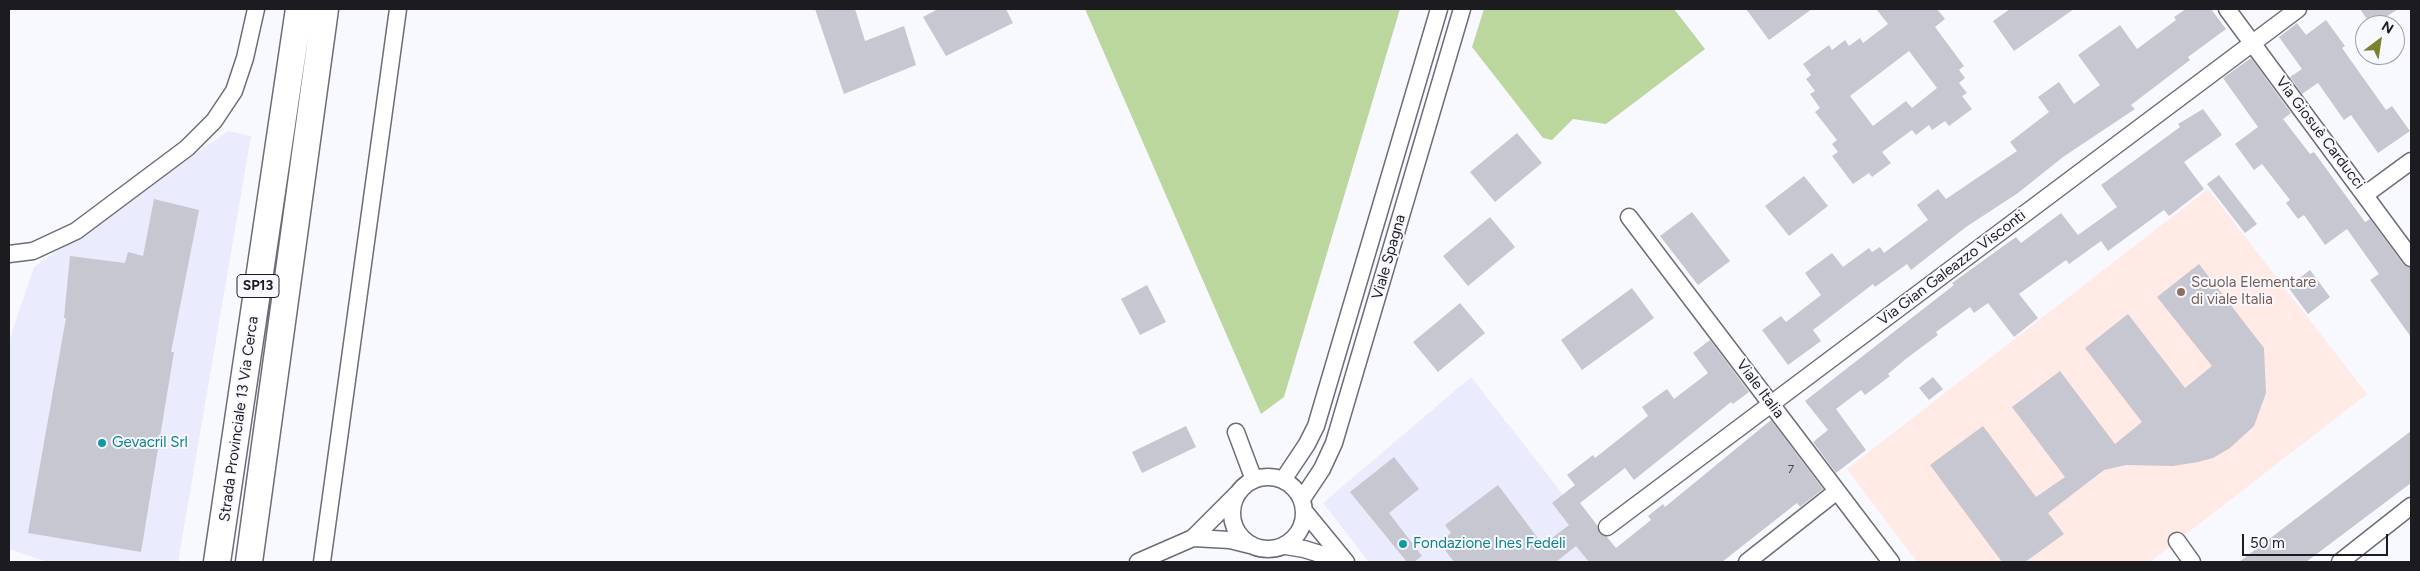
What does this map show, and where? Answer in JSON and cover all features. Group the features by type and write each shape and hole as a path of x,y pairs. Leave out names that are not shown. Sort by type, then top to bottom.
{"main road":[{"name":"Strada Provinciale 13 Via Cerca","path":"217,562 299,9"},
{"name":"Strada Provinciale 13 Via Cerca","path":"249,562 325,9"}],"street":[{"path":"9,254 33,251 64,238 103,213 187,148 214,121 234,91 247,49 256,9"},
{"path":"322,562 398,9"},
{"name":"Viale Spagna","path":"1283,480 1307,444 1316,426 1440,9"},
{"name":"Viale Spagna","path":"1304,506 1334,443 1462,9"},
{"name":"Via Giosuè Carducci","path":"2227,9 2366,194 2411,258"},
{"name":"Via Gian Galeazzo Visconti","path":"1607,527 2298,9"},
{"path":"2366,194 2411,161"},
{"name":"Viale Italia","path":"1629,218 1891,562"},
{"path":"1236,432 1254,480"},
{"path":"1138,562 1193,538 1238,493 1254,480 1273,477 1283,480 1294,488 1304,506 1346,562"},
{"path":"1746,562 1837,491"},
{"path":"1238,493 1232,507 1233,522 1239,536 1251,546"},
{"path":"1193,538 1230,540 1262,550 1275,550 1286,546 1297,537 1303,525 1304,506"},
{"path":"2340,562 2411,506"},
{"path":"2177,541 2192,562"},
{"path":"1286,546 1304,549 1346,562"}],"shaded area":[{"name":"Gevacril Srl","path":"228,131 251,136 178,562 47,562 9,549 9,341 34,267"},
{"name":"Scuola Elementare di viale Italia","path":"2208,189 2367,394 2150,562 1917,562 1847,469"},
{"path":"1471,377 1616,562 1369,562 1323,503"}],"green space":[{"path":"1085,9 1400,9 1284,397 1261,414"},
{"path":"1484,9 1674,9 1705,49 1606,124 1573,119 1552,140 1543,138 1472,47"}],"building":[{"path":"815,9 855,9 865,41 904,26 916,65 844,94"},
{"path":"938,9 1006,9 1013,23 946,56 923,17"},
{"path":"1746,9 1812,9 1769,40"},
{"path":"1876,9 1937,9 1945,19 1935,27 1964,66 1959,70 1965,78 1959,83 1967,93 1962,96 1972,109 1949,126 1945,121 1932,130 1929,125 1916,135 1912,130 1882,152 1891,163 1872,177 1869,173 1853,184 1832,156 1838,152 1832,144 1837,140 1815,112 1820,108 1810,94 1815,91 1806,79 1811,75 1803,64 1829,45 1832,50 1845,40 1849,46 1860,38 1863,43 1888,24","holes":["1909,51 1937,88 1912,108 1906,101 1873,126 1850,96"]},
{"path":"2010,9 2074,9 2014,51 1993,21"},
{"path":"2186,9 2211,9 2226,29 2188,57 2190,60 2131,105 2135,109 2063,157 2018,193 1966,227 1911,270 1907,264 1875,287 1873,284 1813,330 1821,341 1788,365 1762,330 1781,316 1786,322 1821,295 1805,273 1832,253 1843,267 1869,248 1872,252 1880,247 1884,253 1928,220 1917,205 1938,189 1946,199 2017,151 2010,142 2049,112 2038,97 2059,82 2074,104 2100,85 2078,55 2120,25 2137,49 2176,20 2174,17"},
{"path":"2360,9 2398,9 2389,15 2364,15"},
{"path":"2326,20 2345,46 2342,48 2386,110 2392,106 2410,131 2378,153 2351,115 2344,120 2318,83 2302,94 2290,77 2302,69 2279,37 2297,23 2306,35"},
{"path":"2251,58 2291,113 2283,119 2310,154 2314,152 2365,222 2370,219 2403,264 2411,268 2411,337 2370,280 2379,274 2347,229 2325,245 2304,215 2298,219 2286,203 2290,200 2262,164 2254,170 2235,144 2258,127 2223,78"},
{"path":"2203,109 2222,135 2184,162 2204,189 2169,216 2164,210 2108,251 2101,241 2069,264 2066,260 2019,294 2038,318 2014,337 1988,303 1974,313 1970,307 1936,332 1938,335 1888,374 1890,376 1865,395 1861,390 1836,409 1866,450 1836,473 1813,442 1828,430 1805,401 1954,285 1952,283 2016,237 2021,243 2061,213 2078,235 2117,207 2101,185 2180,127 2178,124"},
{"path":"1517,133 1542,163 1495,202 1470,172"},
{"path":"2219,175 2257,224 2245,233 2207,184"},
{"path":"1804,176 1828,206 1789,236 1765,206"},
{"name":"Gevacril Srl","path":"154,199 199,210 171,352 174,352 141,552 28,533 66,318 64,318 70,256 125,263 128,252 143,256"},
{"path":"1692,212 1730,261 1698,285 1660,236"},
{"path":"1490,217 1515,247 1468,286 1443,256"},
{"path":"2199,264 2264,348 2266,393 2254,426 2230,448 2213,458 2173,466 2126,465 2104,470 2048,513 2064,534 2025,562 2002,562 1930,465 1983,426 2036,497 2065,477 2012,407 2060,371 2115,444 2142,422 2085,348 2128,314 2185,388 2212,366 2157,297"},
{"path":"2310,270 2330,297 2308,314 2288,287"},
{"path":"1147,285 1166,322 1140,335 1121,299"},
{"path":"1632,288 1654,318 1582,370 1561,340"},
{"path":"1460,303 1485,333 1438,372 1413,342"},
{"path":"1710,340 1749,392 1733,404 1731,402 1634,480 1625,468 1580,503 1597,525 1599,533 1607,537 1616,548 1651,520 1648,516 1663,504 1665,507 1771,420 1823,489 1800,507 1797,503 1722,562 1589,562 1576,546 1556,562 1454,562 1439,542 1451,533 1445,525 1498,485 1543,545 1569,525 1552,503 1575,485 1567,475 1593,455 1595,458 1648,416 1642,407 1667,389 1674,399 1708,373 1693,353"},
{"path":"1933,377 1943,389 1929,400 1919,388"},
{"path":"1186,426 1196,447 1142,473 1132,452"},
{"path":"2411,431 2411,483 2306,562 2239,562"},
{"path":"1394,457 1419,489 1389,513 1422,556 1414,562 1407,562 1350,492"}],"place":[{"name":"Scuola Elementare di viale Italia","path":"2181,292"},
{"name":"Gevacril Srl","path":"102,443"},
{"name":"Fondazione Ines Fedeli","path":"1403,544"}]}
